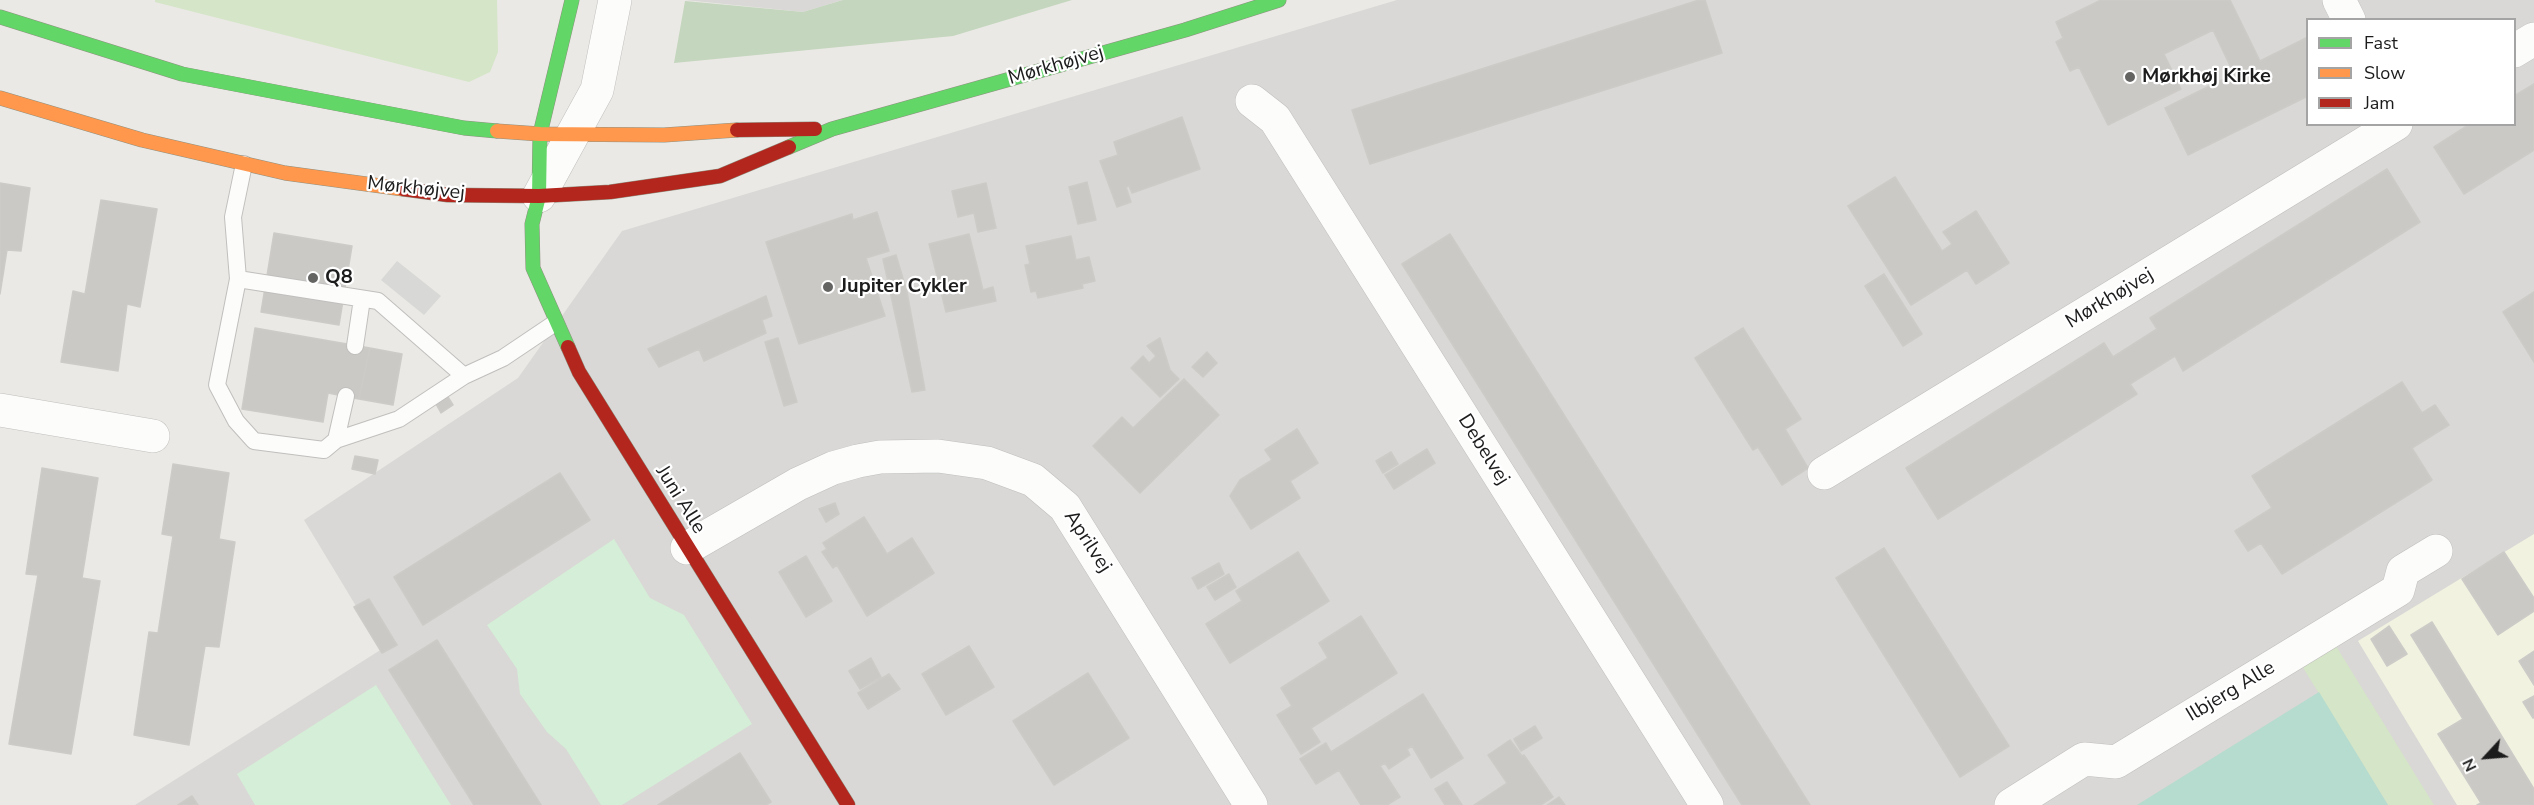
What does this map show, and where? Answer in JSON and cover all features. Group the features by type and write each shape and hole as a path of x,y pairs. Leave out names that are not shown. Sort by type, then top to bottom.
{"street":[{"name":"Juni Alle","path":"572,0 540,134 538,196 532,224 533,268 555,323 579,372 848,805"},
{"path":"538,196 597,90 615,0"},
{"name":"Mørkhøjvej","path":"0,98 96,128 285,173 413,191 538,196 610,192 720,176 832,129 1185,30 1279,0"},
{"path":"2339,0 2348,18"},
{"name":"Mørkhøjvej","path":"0,17 182,74 464,128 540,134 664,135 734,130 832,129"},
{"path":"2516,50 2534,39"},
{"name":"Debelvej","path":"1252,102 1275,119 1707,805"},
{"name":"Mørkhøjvej","path":"1824,473 2393,126"},
{"path":"0,410 153,436"},
{"name":"Aprilvej","path":"687,548 798,484 833,468 858,461 880,457 938,456 987,463 1033,480 1065,507 1251,805"},
{"name":"Ilbjerg Alle","path":"2011,805 2084,759 2116,762 2398,590 2403,571 2436,551"}],"lane":[{"path":"244,164 233,217 238,279 217,385 236,422 254,441 324,450 336,440 399,419 464,376 503,358 555,323"},
{"path":"238,279 378,301 464,376"},
{"path":"355,346 362,299"},
{"path":"336,440 346,396"}],"shaded area":[{"path":"685,0 843,0 803,12"},
{"path":"1397,0 2534,0 2534,805 135,805 382,649 304,520 518,378 622,231"},
{"path":"397,261 441,296 424,315 381,280"},
{"path":"2534,534 2534,805 2457,805 2358,641"}],"green space":[{"path":"155,0 497,0 498,52 490,72 469,82 155,2"},
{"path":"843,0 1072,0 953,36 674,63 685,1 803,12"},
{"path":"614,539 650,598 684,615 752,724 622,805 601,805 566,749 547,732 520,694 517,669 487,625"},
{"path":"2336,646 2434,805 2388,805 2302,666"},
{"path":"376,685 451,805 255,805 237,774"},
{"path":"2319,692 2388,805 2137,805"}],"building":[{"path":"1705,0 1722,53 1370,164 1352,110"},
{"name":"Mørkhøj Kirke","path":"2101,0 2230,0 2260,61 2306,38 2306,97 2188,155 2165,108 2234,74 2213,30 2164,54 2181,89 2108,125 2079,67 2070,71 2056,42 2063,38 2056,22"},
{"path":"2534,84 2534,150 2464,194 2434,147 2467,126 2516,126 2516,95"},
{"path":"1182,117 1200,169 1132,193 1129,186 1126,187 1131,202 1117,207 1100,161 1118,155 1114,142"},
{"path":"2387,169 2420,222 2183,371 2175,356 2130,384 2137,394 1938,519 1906,468 2104,343 2113,357 2157,329 2150,318"},
{"path":"1895,177 1942,251 1952,244 1943,232 1976,211 2009,263 1976,284 1967,270 1911,305 1848,206"},
{"path":"1087,182 1096,220 1078,224 1069,187"},
{"path":"0,183 30,188 21,251 7,250 0,294"},
{"path":"986,183 996,228 978,232 974,213 958,217 952,191"},
{"path":"101,200 157,209 140,307 127,304 118,371 61,362 73,291 85,294"},
{"name":"Jupiter Cykler","path":"877,212 889,251 866,258 885,316 799,344 766,242 852,214 853,220"},
{"path":"274,233 352,246 339,325 261,312"},
{"path":"969,234 983,290 993,287 996,301 946,312 929,244"},
{"path":"1450,234 1810,805 1742,805 1402,264"},
{"path":"1071,236 1076,260 1089,257 1095,281 1082,284 1083,288 1038,298 1036,291 1031,292 1025,265 1030,264 1026,246"},
{"path":"896,255 907,292 925,390 912,392 883,259"},
{"path":"1884,274 1922,334 1903,346 1865,286"},
{"path":"2534,292 2534,362 2503,312"},
{"path":"766,296 772,316 762,320 766,333 704,361 699,349 659,367 648,349"},
{"path":"255,328 370,348 359,399 328,393 323,422 242,409"},
{"path":"1743,328 1801,419 1785,429 1808,468 1782,485 1758,447 1753,450 1695,358"},
{"path":"778,338 797,402 784,406 765,342"},
{"path":"1160,338 1170,370 1179,379 1160,397 1131,368 1143,356 1149,363 1156,356 1147,346"},
{"path":"370,348 402,354 393,405 359,399"},
{"path":"1207,352 1217,363 1203,377 1192,367"},
{"path":"1184,379 1219,415 1140,493 1093,446 1122,417 1133,428"},
{"path":"2402,382 2422,413 2435,405 2449,425 2412,448 2432,480 2282,574 2261,543 2248,551 2235,531 2272,508 2252,476"},
{"path":"448,397 453,405 441,413 436,404"},
{"path":"1297,429 1318,463 1290,481 1300,498 1251,529 1230,496 1240,480 1272,460 1265,450"},
{"path":"1427,449 1435,463 1394,489 1385,475"},
{"path":"1391,452 1398,464 1383,473 1376,461"},
{"path":"355,456 378,460 375,474 352,469"},
{"path":"173,464 229,473 219,539 235,542 219,647 205,646 189,745 134,735 149,632 158,633 173,536 162,534"},
{"path":"42,468 98,478 82,578 100,581 71,754 9,744 38,575 26,574"},
{"path":"560,473 590,520 423,625 394,577"},
{"path":"835,503 839,514 826,522 819,509"},
{"path":"864,517 887,554 912,538 934,573 867,616 837,565 833,568 822,552 827,549 823,543"},
{"path":"1884,548 2009,746 1960,777 1836,578"},
{"path":"1298,552 1329,601 1230,663 1206,624 1242,601 1236,591"},
{"path":"2504,552 2534,598 2534,611 2498,635 2462,579"},
{"path":"806,556 832,601 806,617 779,572"},
{"path":"1219,563 1224,574 1198,589 1192,578"},
{"path":"1229,574 1236,587 1215,600 1207,587"},
{"path":"369,599 397,645 382,653 354,607"},
{"path":"1361,616 1397,673 1311,728 1320,742 1301,754 1277,715 1292,706 1281,688 1328,658 1319,643"},
{"path":"2432,622 2534,789 2534,805 2477,805 2481,803 2438,734 2463,719 2411,635"},
{"path":"2389,626 2407,654 2387,666 2371,639"},
{"path":"437,640 541,805 474,805 389,670"},
{"path":"969,646 994,687 946,715 922,674"},
{"path":"2534,651 2534,685 2519,661"},
{"path":"871,658 881,677 860,689 849,671"},
{"path":"1088,673 1129,738 1054,785 1013,721"},
{"path":"889,674 900,689 868,709 858,693"},
{"path":"1423,694 1463,758 1431,778 1412,746 1407,749 1410,755 1389,769 1385,763 1380,766 1400,797 1387,805 1361,805 1339,770 1316,784 1300,759 1326,743 1331,752"},
{"path":"2534,696 2534,718 2533,718 2523,702"},
{"path":"1535,726 1542,738 1521,751 1514,739"},
{"path":"1510,740 1522,756 1524,755 1553,797 1541,805 1474,805 1507,783 1488,755"},
{"path":"740,753 771,802 766,805 658,805"},
{"path":"1447,782 1462,805 1445,805 1435,789"},
{"path":"192,796 198,805 178,805"},
{"path":"1559,797 1565,805 1547,805"}],"traffic: fast":[{"path":"568,347 533,268 532,224 539,196 540,134 572,0"},
{"path":"789,147 832,129 1185,30 1279,0"},
{"path":"0,17 182,74 464,128 497,131"}],"traffic: slow":[{"path":"0,98 142,140 285,173 403,189"},
{"path":"497,131 540,134 664,135 737,130"}],"traffic: jam":[{"path":"737,130 815,129"},
{"path":"403,189 448,195 539,196 610,192 720,176 789,147"},
{"path":"568,347 579,372 848,805"}],"place":[{"name":"Mørkhøj Kirke","path":"2130,77"},
{"name":"Q8","path":"313,278"},
{"name":"Jupiter Cykler","path":"828,287"}]}
